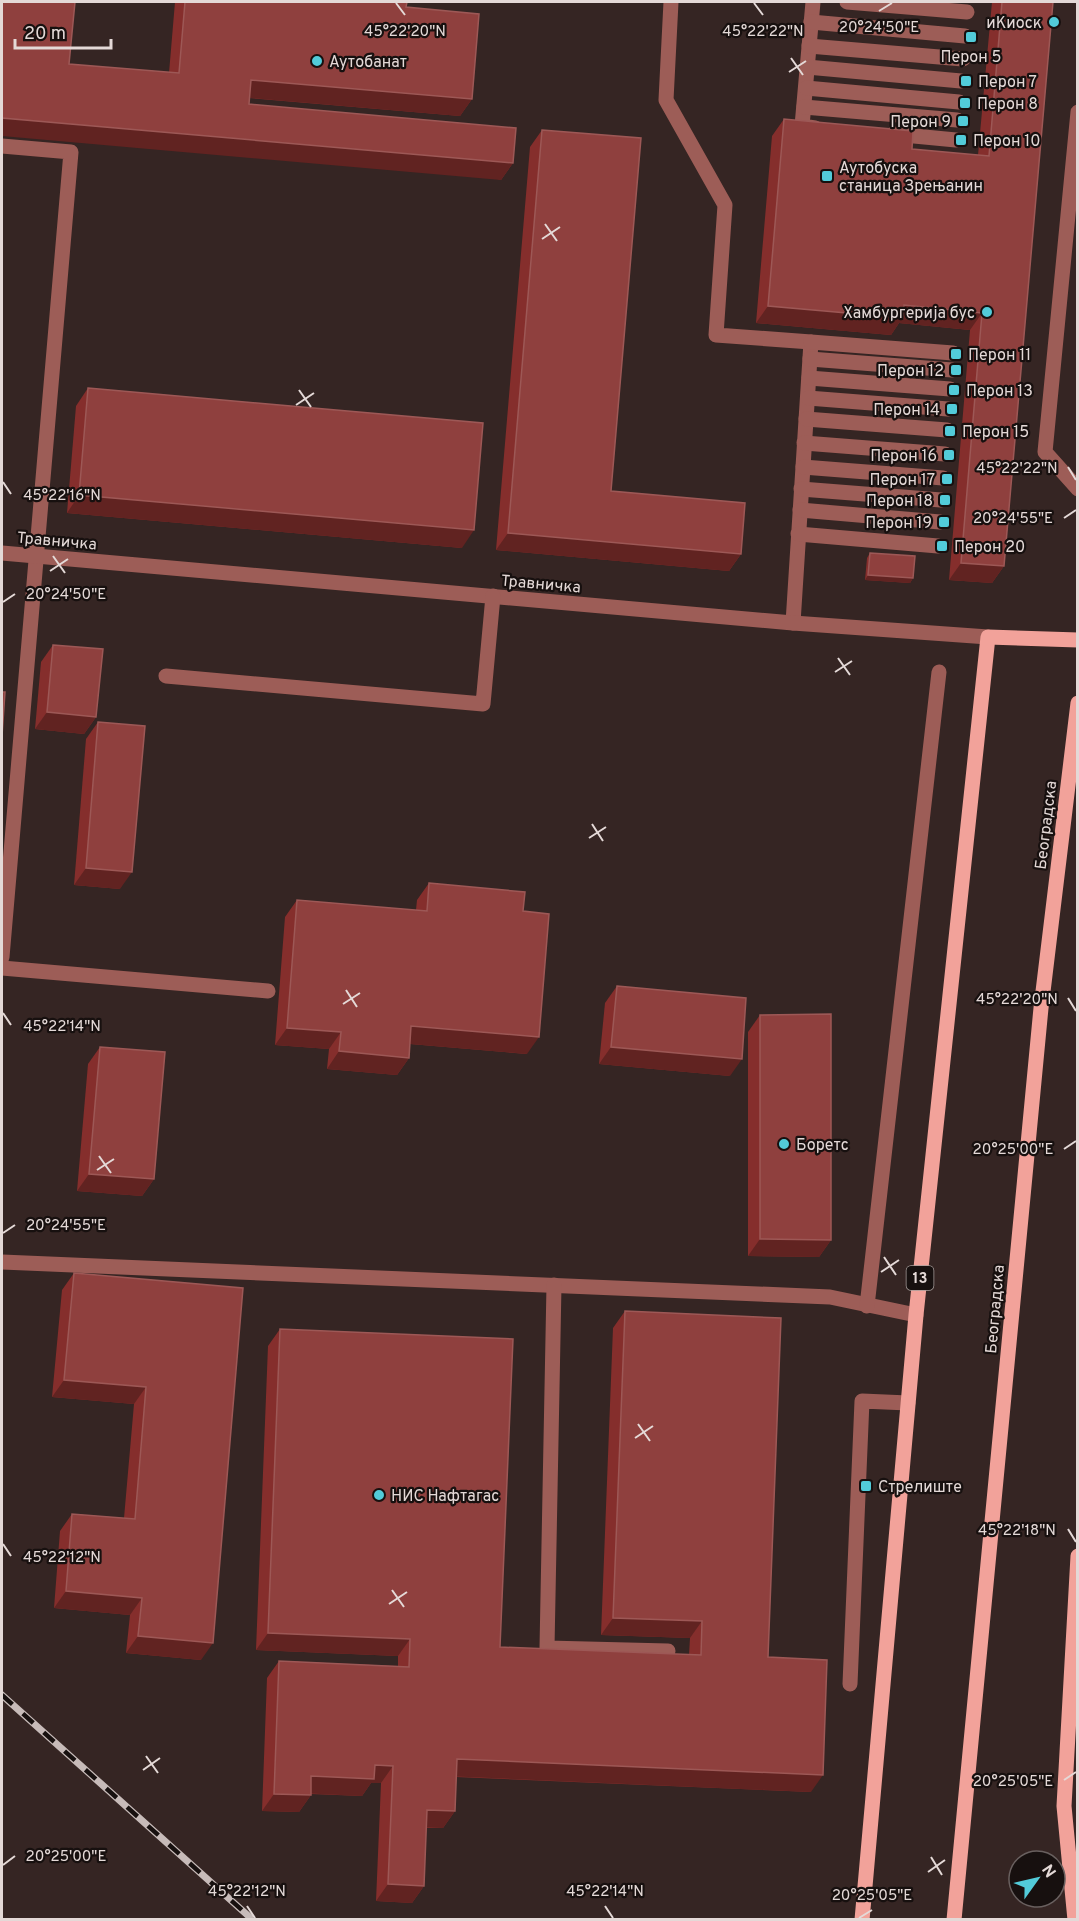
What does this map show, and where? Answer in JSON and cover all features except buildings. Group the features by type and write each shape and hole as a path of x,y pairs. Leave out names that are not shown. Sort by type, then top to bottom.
{"main road":[{"name":"Травничка","path":"988,637 1077,640"},
{"name":"13","path":"862,1920 916,1315 988,637"},
{"name":"Београдска","path":"954,1920 1041,1008 1077,702"},
{"path":"1075,1920 1064,1806 1073,1725 1077,1556"}],"street":[{"path":"671,2 666,100 725,205 716,335 953,353"},
{"path":"813,2 802,126 825,128"},
{"path":"847,2 968,12"},
{"path":"811,22 965,36"},
{"path":"809,46 963,60"},
{"path":"807,67 961,81"},
{"path":"806,88 959,102"},
{"path":"804,107 957,120"},
{"path":"1077,112 1045,452 1077,489"},
{"path":"881,133 956,140"},
{"path":"2,146 71,152 3,921 2,957"},
{"path":"793,623 811,342"},
{"path":"810,359 952,370"},
{"path":"809,378 950,389"},
{"path":"808,398 948,409"},
{"path":"806,419 947,430"},
{"path":"804,443 945,454"},
{"path":"803,467 943,478"},
{"path":"801,489 941,500"},
{"path":"800,510 940,522"},
{"path":"798,534 938,546"},
{"name":"Травничка","path":"2,553 793,623 988,637"},
{"path":"166,676 483,704 493,597"},
{"path":"867,1306 939,672"},
{"path":"2,968 268,991"},
{"path":"2,1262 830,1297 916,1315"},
{"path":"554,1285 547,1648 668,1651"},
{"path":"850,1684 862,1401 908,1403"}],"railway":[{"path":"2,1695 253,1920"}],"place":[{"name":"иКиоск","path":"1054,22"},
{"name":"Перон 5","path":"971,37"},
{"name":"Аутобанат","path":"317,61"},
{"name":"Перон 7","path":"966,81"},
{"name":"Перон 8","path":"965,103"},
{"name":"Перон 9","path":"963,121"},
{"name":"Перон 10","path":"961,140"},
{"name":"Аутобуска станица Зрењанин","path":"827,176"},
{"name":"Хамбургерија бус","path":"987,312"},
{"name":"Перон 11","path":"956,354"},
{"name":"Перон 12","path":"956,370"},
{"name":"Перон 13","path":"954,390"},
{"name":"Перон 14","path":"952,409"},
{"name":"Перон 15","path":"950,431"},
{"name":"Перон 16","path":"949,455"},
{"name":"Перон 17","path":"947,479"},
{"name":"Перон 18","path":"945,500"},
{"name":"Перон 19","path":"944,522"},
{"name":"Перон 20","path":"942,546"},
{"name":"Боретс","path":"784,1144"},
{"name":"Стрелиште","path":"866,1486"},
{"name":"НИС Нафтагас","path":"379,1495"}]}
